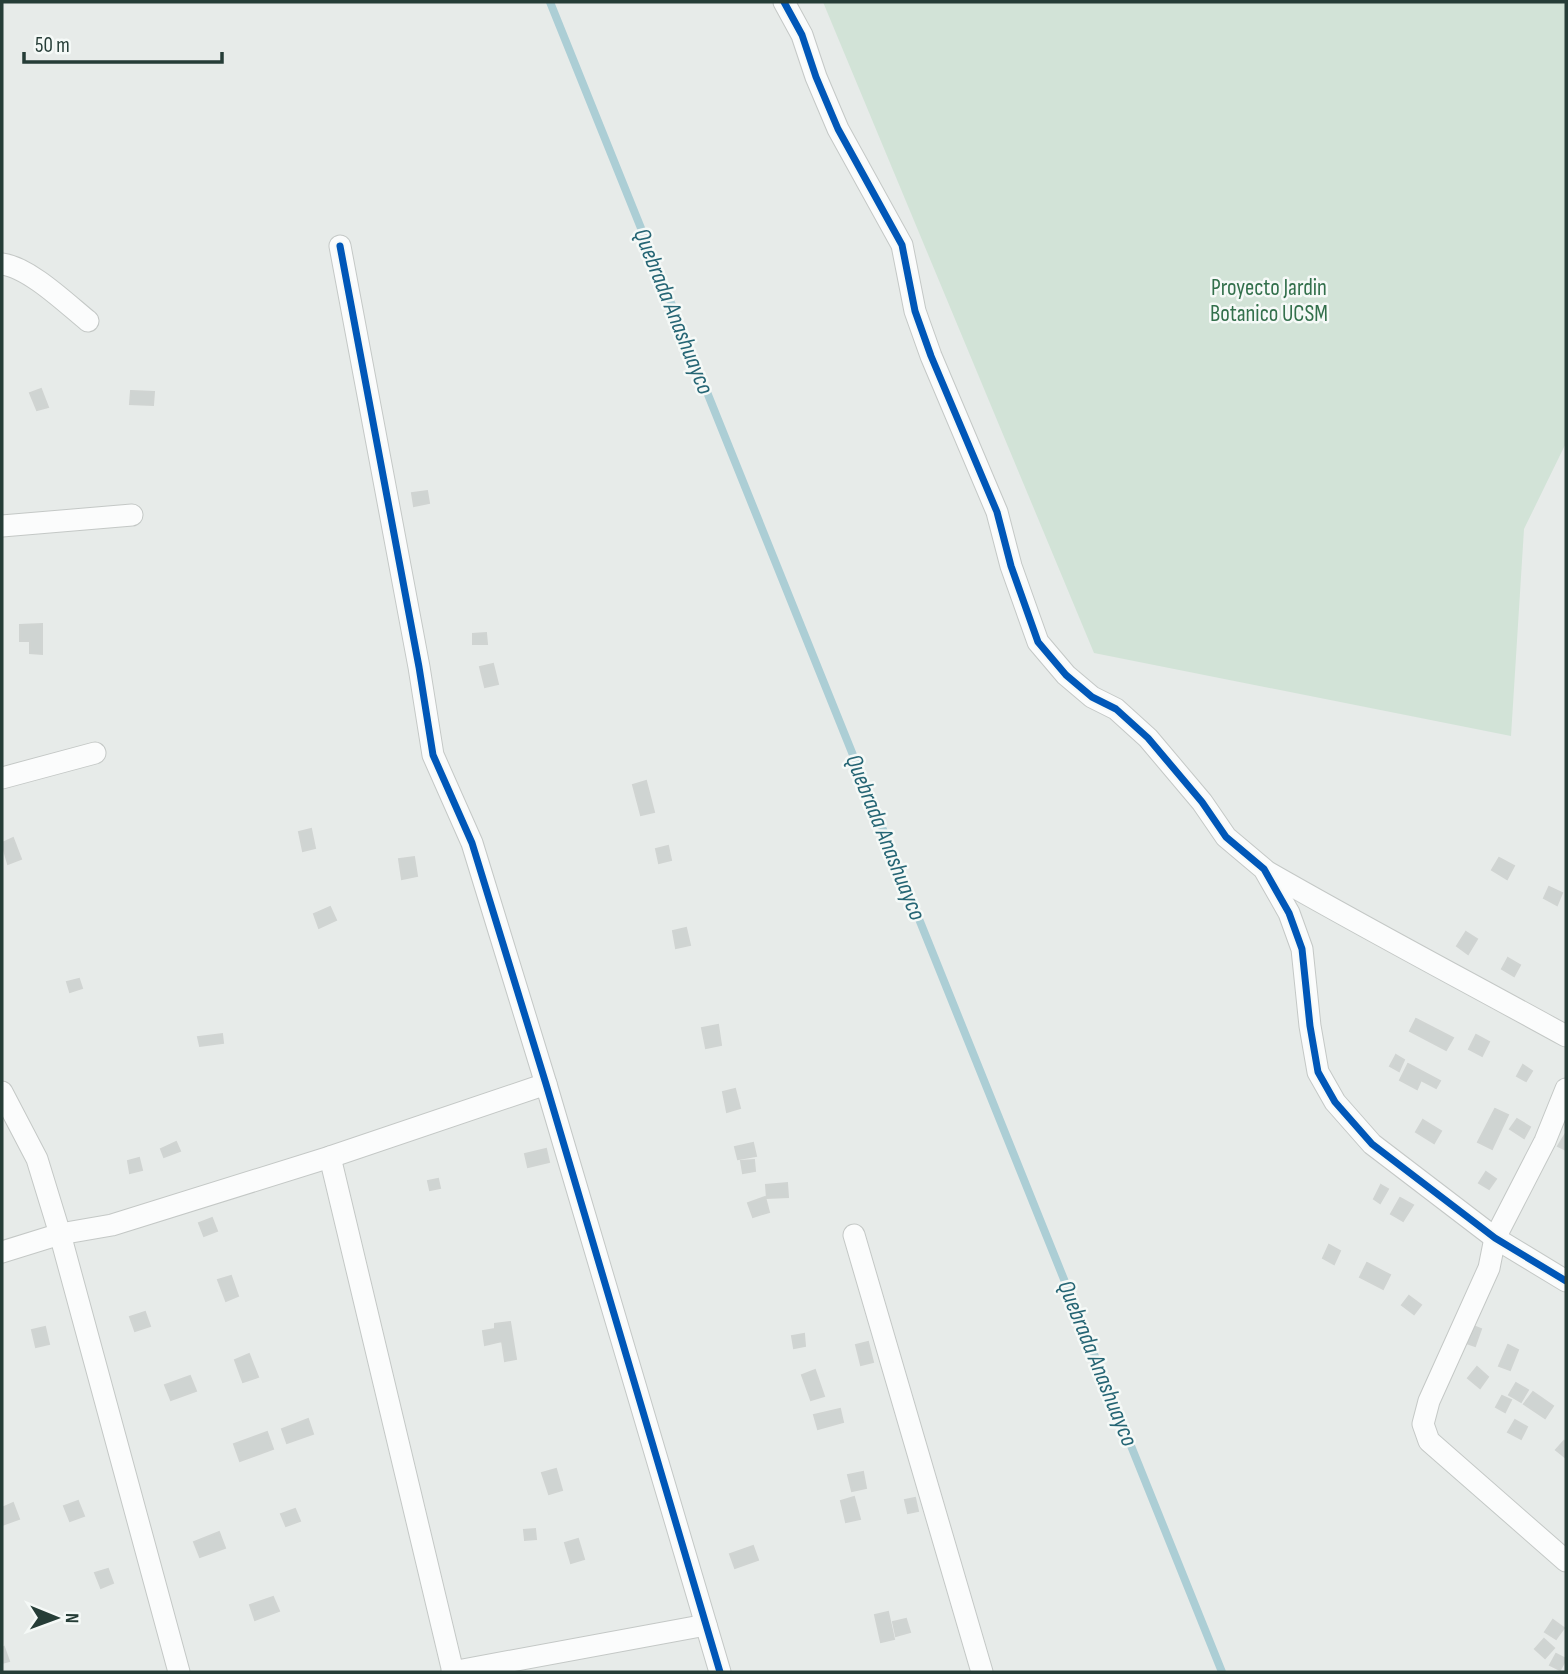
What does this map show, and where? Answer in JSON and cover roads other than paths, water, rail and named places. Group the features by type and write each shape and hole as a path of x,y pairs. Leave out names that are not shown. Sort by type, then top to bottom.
{"street":[{"path":"785,2 802,35 838,130 902,245 919,323 997,512 1019,589 1038,642 1066,675 1092,697 1116,709 1148,738 1202,802 1226,837 1264,869 1349,919 1566,1036"},
{"path":"340,247 410,612 433,755 472,843 720,1672"},
{"path":"2,264 34,278 89,321"},
{"path":"2,526 132,515"},
{"path":"2,778 95,753"},
{"path":"1264,869 1289,913 1302,949 1318,1072 1335,1102 1372,1143 1495,1238 1566,1281"},
{"path":"2,1252 60,1234 113,1225 330,1157 546,1084"},
{"path":"1566,1089 1545,1141 1495,1238 1489,1268 1429,1401 1423,1424 1429,1441 1566,1561"},
{"path":"2,1092 37,1159 60,1234 179,1672"},
{"path":"330,1157 453,1672 706,1625"},
{"path":"855,1235 982,1672"}],"waterway":[{"name":"Quebrada Anashuayco","path":"550,2 1222,1672"}],"park label":[{"name":"Proyecto Jardin Botanico UCSM","path":"1269,300"}]}
